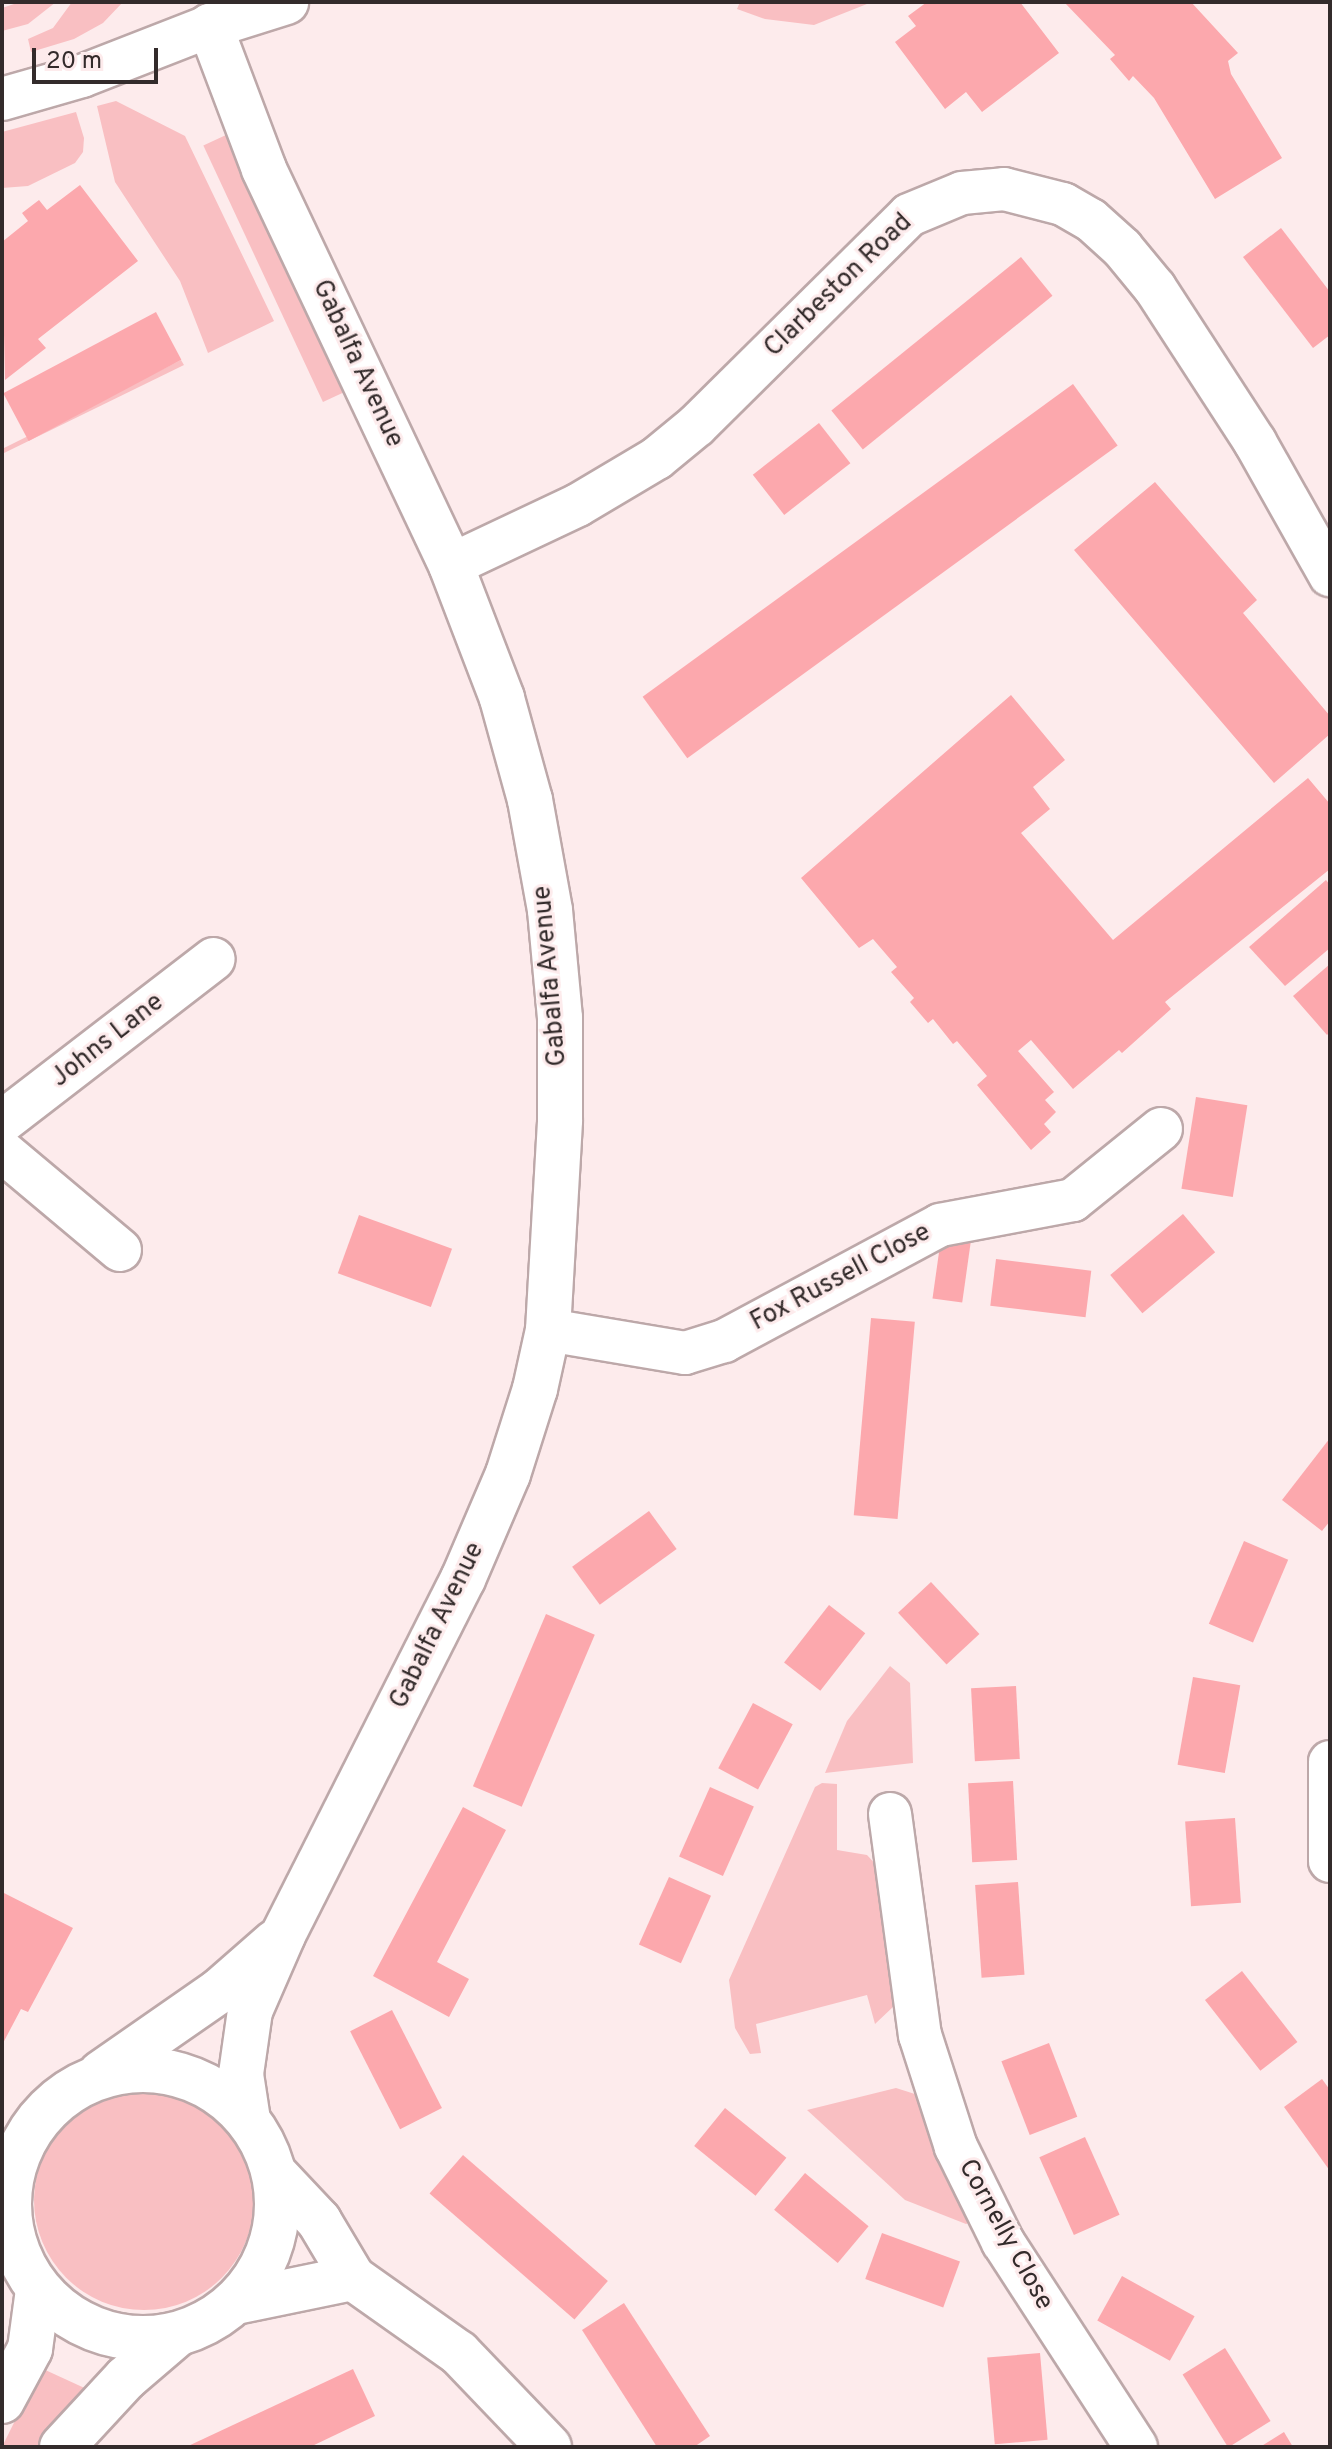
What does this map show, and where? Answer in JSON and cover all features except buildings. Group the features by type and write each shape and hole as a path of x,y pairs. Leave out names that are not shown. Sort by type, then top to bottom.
{"street":[{"path":"2,99 82,76 210,26 286,2"},
{"name":"Gabalfa Avenue","path":"210,26 264,169 451,565 492,668 526,786 553,933 560,1120 548,1330 508,1474 463,1579 283,1935 250,2011 241,2074 248,2120"},
{"name":"Clarbeston Road","path":"451,565 578,505 657,458 697,425 909,215 950,196 1004,189 1063,204 1091,220 1122,248 1155,288 1255,442 1330,575"},
{"name":"Johns Lane","path":"2,1122 214,959"},
{"name":"Fox Russell Close","path":"548,1330 685,1353 724,1341 940,1225 1073,1200 1161,1129"},
{"path":"2,1151 120,1250"},
{"path":"1330,1762 1330,1861"},
{"name":"Cornelly Close","path":"890,1814 920,2035 956,2147 1003,2242 1136,2447"},
{"name":"Gabalfa Avenue","path":"93,2079 219,1991 283,1935"},
{"path":"2,2131 93,2079 137,2069 182,2075 222,2095 248,2120 274,2173 319,2221 353,2278 459,2353 549,2447"},
{"path":"54,2102 29,2132 13,2167 8,2205 8,2241 38,2290 66,2316 100,2333 137,2340 175,2336 208,2323 236,2302 264,2265 278,2215 274,2173"},
{"path":"236,2302 353,2278"},
{"path":"2,2401 30,2349 38,2290"},
{"path":"62,2447 126,2378 175,2336"}],"shaded area":[{"path":"20,2 56,2 28,24 2,31 2,8"},
{"path":"72,2 123,2 103,23 74,39 31,52 28,39 53,28"},
{"path":"740,2 872,2 814,25 765,19 737,9"},
{"path":"116,101 185,136 274,321 208,353 180,281 115,182 97,106"},
{"path":"76,112 84,138 83,152 75,163 28,186 2,188 2,132"},
{"path":"226,135 346,391 323,402 203,146"},
{"path":"181,360 184,365 2,454 2,449"},
{"path":"890,1666 910,1683 913,1763 825,1773 847,1721"},
{"path":"822,1783 837,1784 837,1850 867,1855 880,1869 897,1992 894,2006 875,2024 867,1995 756,2024 761,2053 750,2054 735,2028 729,1980 815,1787"},
{"path":"896,2088 918,2095 977,2220 966,2224 905,2200 807,2110"},
{"path":"144,2090 186,2098 222,2122 246,2158 254,2200 246,2242 222,2278 186,2302 144,2310 102,2302 66,2278 42,2242 34,2200 42,2158 66,2122 102,2098"},
{"path":"41,2368 91,2391 46,2447 2,2447"}]}
